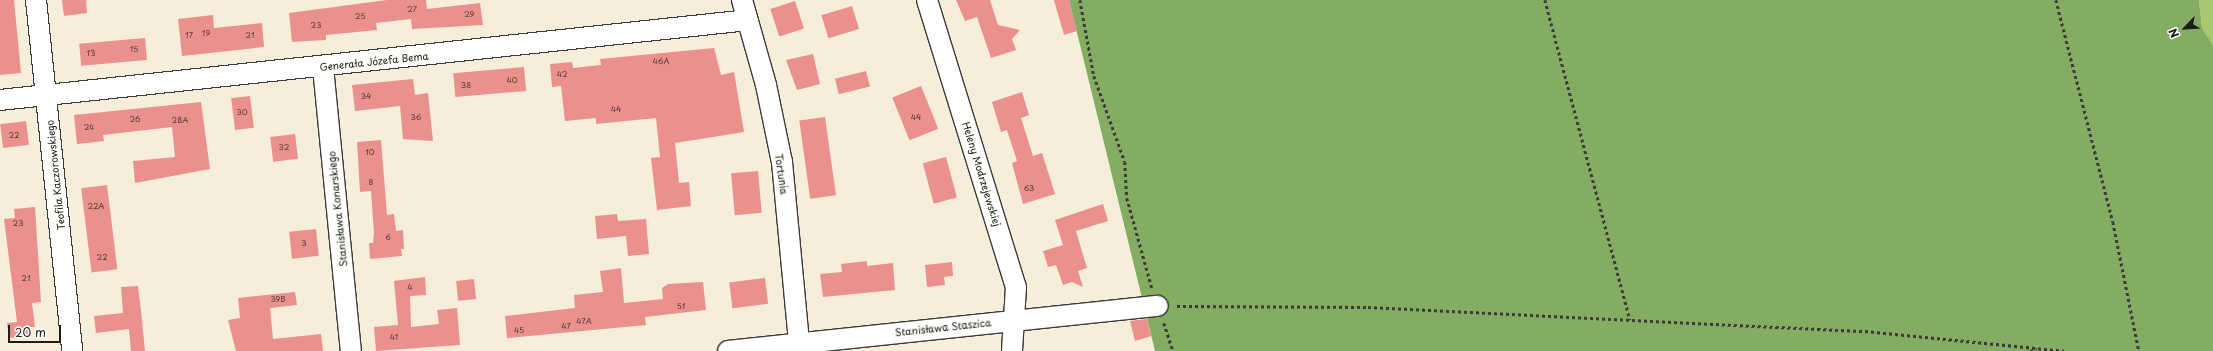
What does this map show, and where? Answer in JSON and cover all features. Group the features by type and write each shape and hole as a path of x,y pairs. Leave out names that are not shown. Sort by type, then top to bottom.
{"street":[{"name":"Teofila Kaczorowskiego","path":"36,0 72,351"},
{"name":"Tortunia","path":"742,0 766,84 782,162 800,347"},
{"name":"Heleny Modrzejewskiej","path":"928,0 1016,287 1012,320 1012,351"},
{"name":"Generała Józefa Bema","path":"0,100 323,67 748,20"},
{"name":"Stanisława Konarskiego","path":"323,67 351,351"},
{"name":"Stanisława Staszica","path":"728,351 800,347 1012,320 1158,306"}],"path":[{"path":"1080,0 1095,80 1125,162 1127,198 1158,306 1173,351"},
{"path":"1545,0 1630,320"},
{"path":"2056,0 2113,222 2139,351"},
{"path":"1158,306 1368,307 1865,331 2064,351"},
{"path":"2030,351 2039,348"}],"green space":[{"path":"1069,0 2199,0 2202,28 2213,45 2213,351 1155,351"},
{"path":"2199,0 2213,0 2213,45 2202,28"}],"building":[{"path":"0,0 14,0 21,73 0,75"},
{"path":"62,0 86,0 87,13 64,16"},
{"path":"387,0 426,0 427,9 480,3 483,25 412,29 411,19 376,23 377,30 326,35 326,40 292,42 289,13"},
{"path":"956,0 990,0 998,25 1020,30 1012,39 1016,50 991,58 977,17 965,21"},
{"path":"1054,0 1069,0 1077,31 1064,35"},
{"path":"795,1 804,29 779,37 770,9"},
{"path":"852,6 859,29 828,38 821,15"},
{"path":"213,15 214,28 262,23 264,47 182,56 178,19"},
{"path":"145,38 147,60 81,66 79,44"},
{"path":"714,48 721,75 734,72 744,132 675,143 679,183 689,182 691,206 657,210 651,158 660,157 656,118 596,124 596,118 565,121 561,86 552,87 550,64 572,62 573,68 601,65 600,59"},
{"path":"813,54 820,84 797,90 786,60"},
{"path":"524,67 526,91 455,97 453,73"},
{"path":"866,71 870,87 839,94 835,79"},
{"path":"413,79 415,95 428,93 433,141 403,139 400,106 355,111 352,85"},
{"path":"921,86 938,129 909,140 892,98"},
{"path":"1022,92 1029,115 1021,118 1033,156 1042,153 1055,194 1023,204 1012,163 1017,161 1007,130 1001,132 992,102"},
{"path":"250,96 254,128 235,130 231,98"},
{"path":"201,102 210,169 135,183 133,161 175,157 172,127 103,135 104,141 77,144 74,115"},
{"path":"825,117 836,195 810,199 799,121"},
{"path":"26,121 29,145 3,148 0,124"},
{"path":"295,134 298,159 273,162 270,137"},
{"path":"381,140 387,215 394,214 396,231 403,230 404,249 401,249 402,256 370,259 369,243 373,243 374,233 371,191 360,192 357,142"},
{"path":"946,157 957,198 934,204 923,163"},
{"path":"758,171 762,213 735,215 731,173"},
{"path":"107,185 117,269 92,273 81,188"},
{"path":"1103,204 1108,221 1076,231 1087,268 1078,271 1083,287 1072,282 1063,285 1056,265 1048,267 1043,251 1063,245 1055,220"},
{"path":"35,207 41,302 32,303 35,327 30,327 31,336 9,338 7,323 17,322 4,219 15,218 14,209"},
{"path":"617,214 618,221 646,219 649,254 628,256 626,236 597,239 595,216"},
{"path":"316,229 319,256 292,259 289,232"},
{"path":"867,261 867,266 893,263 895,290 823,297 820,274 842,272 841,264"},
{"path":"952,262 953,276 944,277 945,285 927,287 925,265"},
{"path":"621,268 624,303 663,299 662,288 668,284 703,282 706,310 645,317 646,325 507,338 505,316 575,308 574,295 603,292 600,271"},
{"path":"425,277 426,295 410,296 411,327 439,324 437,310 457,308 460,345 376,351 374,327 398,325 394,281"},
{"path":"765,278 768,304 732,308 729,282"},
{"path":"474,279 476,299 458,301 456,281"},
{"path":"138,286 145,351 131,351 129,329 96,333 94,316 123,313 121,287"},
{"path":"295,292 297,305 270,308 273,339 321,334 323,351 236,351 228,320 240,318 238,298"},
{"path":"1147,319 1151,336 1135,341 1130,321"}]}
